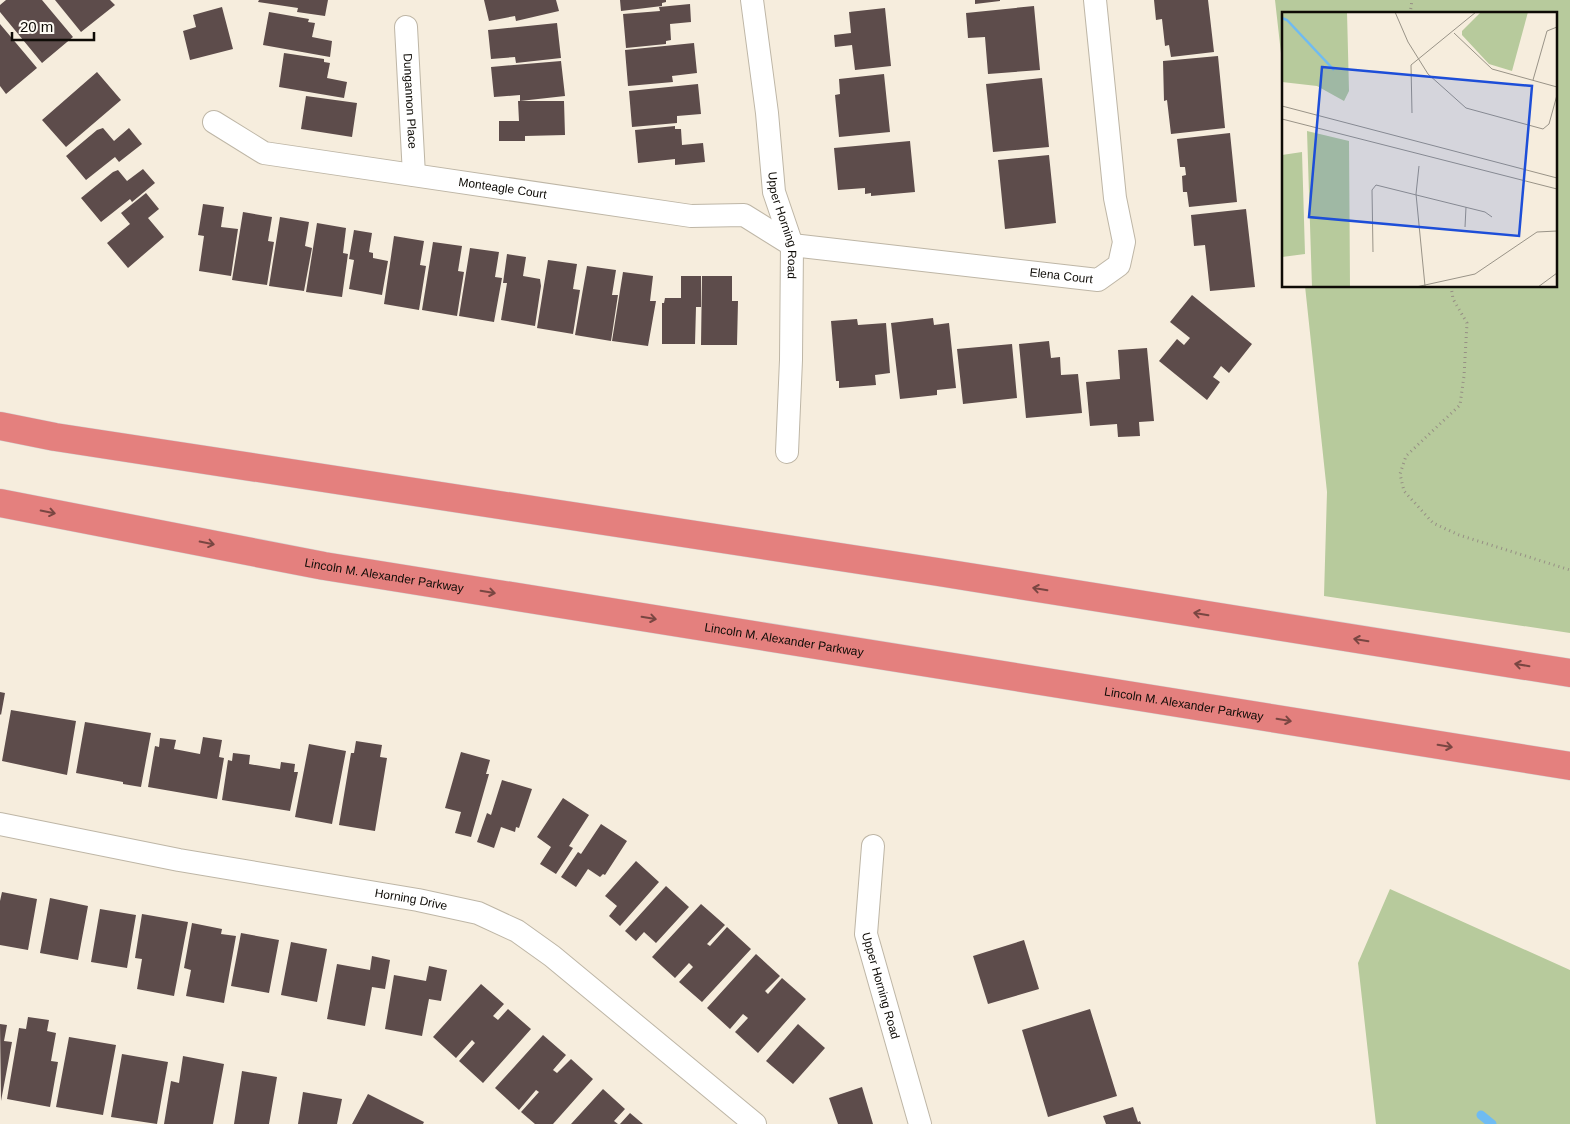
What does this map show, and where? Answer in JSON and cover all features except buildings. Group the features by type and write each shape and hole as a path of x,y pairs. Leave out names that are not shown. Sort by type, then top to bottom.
{"highway":[{"path":"0,426 55,437 1570,673"},
{"name":"Lincoln M. Alexander Parkway","path":"0,503 324,566 1570,766"}],"street":[{"name":"Upper Horning Road","path":"752,0 767,113 774,192 792,245 791,360 787,452"},
{"name":"Elena Court","path":"792,245 1098,280 1119,265 1124,242 1115,198 1095,0"},
{"name":"Dungannon Place","path":"406,27 414,175"},
{"name":"Monteagle Court","path":"214,122 264,153 691,216 744,215 792,245"},
{"name":"Horning Drive","path":"0,824 179,860 408,898 478,913 517,931 552,956 755,1124"},
{"name":"Upper Horning Road","path":"873,846 866,934 920,1124"}],"path":[{"path":"1451,288 1453,299 1467,323 1464,376 1460,405 1406,456 1400,474 1404,491 1433,523 1459,535 1570,570"}],"green space":[{"path":"1275,0 1570,0 1570,633 1324,596 1327,492 1305,288 1558,288 1558,12 1282,12 1282,62"},
{"path":"1390,889 1570,970 1570,1124 1376,1124 1358,963"}],"waterway":[{"path":"1481,1115 1492,1124"}]}
